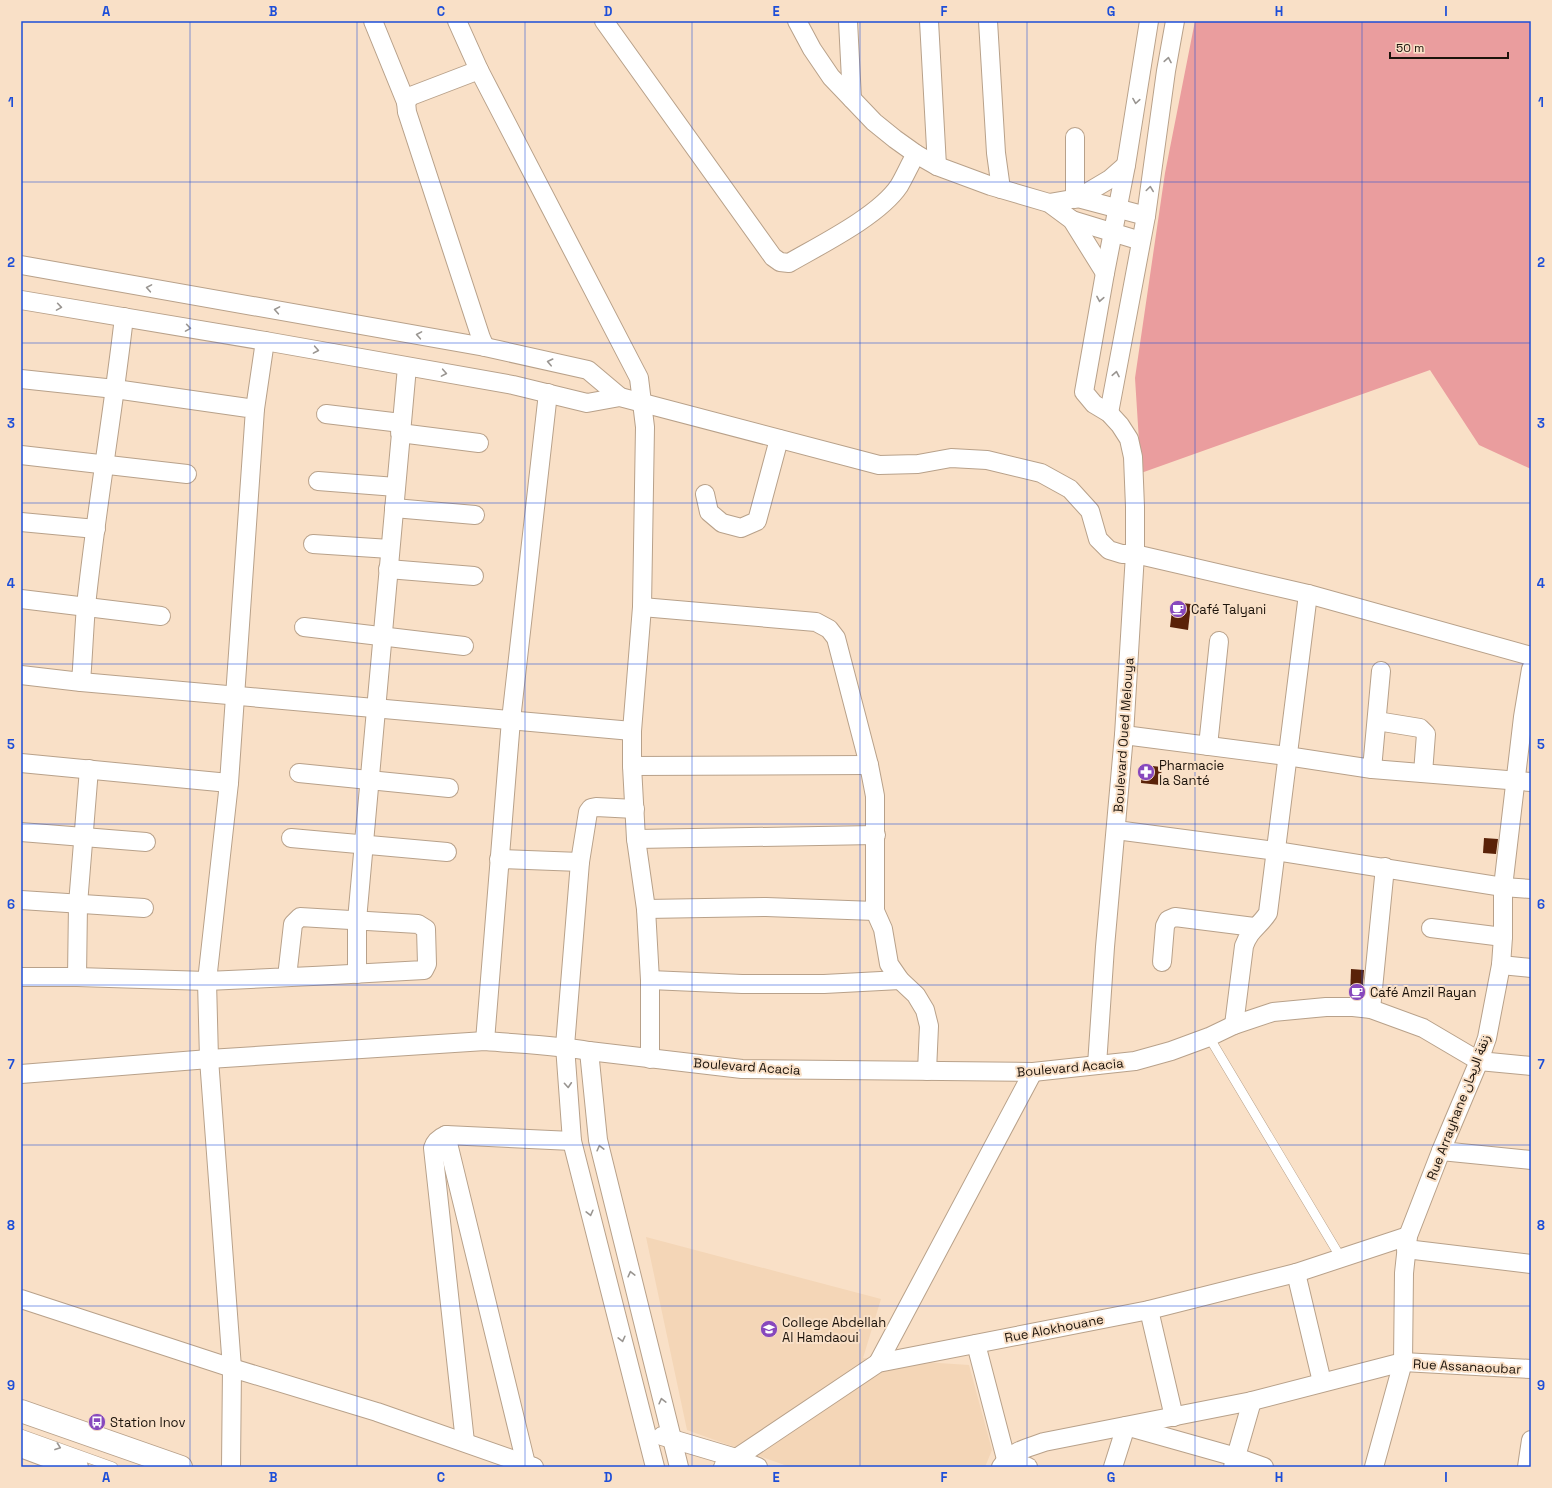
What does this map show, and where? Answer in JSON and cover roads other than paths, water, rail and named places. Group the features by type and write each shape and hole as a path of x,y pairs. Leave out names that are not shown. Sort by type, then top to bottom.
{"main road":[{"path":"21,1411 181,1467"},
{"path":"21,1446 77,1467"}],"street":[{"path":"373,21 406,102 407,112 485,347"},
{"path":"456,21 479,70 639,378 645,427 642,607 632,731 632,766 636,838 646,909 650,980 650,1059"},
{"path":"604,21 773,257 780,262 789,263 864,218 884,202 898,187 916,154"},
{"path":"796,21 812,49 831,77 874,122 916,154 937,166 963,176 1049,203 1072,220 1141,241"},
{"path":"848,21 852,99"},
{"path":"929,21 937,166"},
{"path":"988,21 996,153 1001,188"},
{"path":"1105,273 1126,165 1149,21"},
{"path":"1109,413 1146,216 1166,70 1175,21"},
{"path":"406,102 411,96 479,70"},
{"path":"1074,137 1076,199"},
{"path":"1049,203 1076,199 1110,179 1126,165"},
{"path":"1076,199 1146,216"},
{"path":"1072,220 1105,273"},
{"path":"21,265 485,347 588,370 620,397"},
{"name":"Boulevard Oued Melouya","path":"1097,1065 1105,947 1124,735 1135,554 1133,456 1129,439 1125,431 1109,413 1094,404 1084,392 1105,273"},
{"path":"21,300 513,385 587,403 620,397 879,465 918,464 951,458 987,460 1041,473 1070,489 1090,511 1098,539 1109,550 1122,554 1135,554 1308,594 1531,656"},
{"path":"82,682 86,607 104,465 116,389 124,317"},
{"path":"231,1467 232,1368 209,1059 207,981 229,783 255,410 265,341"},
{"path":"357,974 357,920 406,366"},
{"path":"21,379 116,389 255,410"},
{"path":"485,1041 511,720 548,393"},
{"path":"326,414 479,443"},
{"path":"705,494 709,512 722,524 741,528 757,522 779,439"},
{"path":"21,455 187,474"},
{"path":"318,481 396,487"},
{"path":"394,508 475,515"},
{"path":"21,522 96,529"},
{"path":"312,544 390,549"},
{"path":"388,569 474,576"},
{"path":"1234,1025 1244,946 1254,927 1263,921 1268,913 1308,594"},
{"path":"21,599 161,616"},
{"path":"642,607 816,622 829,629 836,638 870,765 875,796 876,911 883,929 889,964 900,980 916,995 925,1010 929,1026 927,1071"},
{"path":"304,627 464,646"},
{"path":"1208,746 1219,641"},
{"name":"Rue Arrayhane زنقة الريحان","path":"1374,1467 1403,1362 1404,1273 1407,1243 1441,1151 1479,1061 1487,1038 1500,965 1503,937 1503,887 1523,782 1523,717 1531,669"},
{"path":"1372,769 1381,671"},
{"path":"21,675 375,709 632,731"},
{"path":"1377,721 1420,728 1423,730 1426,734 1423,774"},
{"path":"1124,735 1287,756 1372,769 1523,782"},
{"path":"21,763 229,783"},
{"path":"632,766 870,765"},
{"path":"77,977 78,904 89,769"},
{"path":"299,773 449,788"},
{"path":"634,809 596,806 591,808 588,812 580,862 565,1046 572,1141 655,1467"},
{"path":"1116,830 1385,867 1503,887 1531,889"},
{"path":"21,832 146,842"},
{"path":"636,838 876,835"},
{"path":"291,838 446,852"},
{"path":"499,859 580,862"},
{"path":"1371,1009 1385,867"},
{"path":"21,900 144,908"},
{"path":"646,909 766,907 876,911"},
{"path":"21,977 77,977 207,981 357,974 424,970 427,964 426,928 422,926 357,920 300,917 293,924 287,977"},
{"path":"1162,962 1165,926 1168,920 1175,917 1254,927"},
{"path":"1432,928 1503,937"},
{"path":"1500,965 1531,968"},
{"path":"650,980 742,984 824,984 900,980"},
{"name":"Boulevard Acacia","path":"21,1074 209,1059 485,1041 523,1045 565,1046 589,1051 650,1059 742,1069 1033,1072 1135,1061 1171,1051 1209,1037 1254,1017 1273,1012 1326,1007 1371,1009 1424,1028 1479,1061 1531,1066"},
{"path":"589,1051 598,1140 679,1467"},
{"path":"878,1363 1033,1072"},
{"path":"465,1442 433,1148 439,1138 446,1135 572,1141"},
{"path":"446,1135 530,1466"},
{"path":"1441,1151 1531,1160"},
{"path":"1407,1243 1531,1264"},
{"name":"Rue Alokhouane","path":"729,1463 878,1363 1149,1310 1296,1273 1341,1258 1407,1243"},
{"path":"1296,1273 1322,1382"},
{"path":"21,1299 232,1368 377,1412 530,1466"},
{"path":"1149,1310 1174,1417"},
{"path":"976,1344 1004,1463 1028,1467"},
{"name":"Rue Assanaoubar","path":"1004,1463 1015,1452 1044,1442 1252,1401 1403,1362 1531,1369"},
{"path":"1234,1462 1252,1401"},
{"path":"1113,1467 1126,1426 1234,1462 1264,1467"},
{"path":"645,1430 729,1463 758,1467"},
{"path":"1527,1467 1531,1440"}],"lane":[{"path":"1209,1037 1341,1258"},
{"path":"21,1434 113,1467"}],"place":[{"name":"Café Talyani","path":"1178,609"},
{"name":"Pharmacie la Santé","path":"1146,772"},
{"name":"Café Amzil Rayan","path":"1357,992"},
{"name":"College Abdellah Al Hamdaoui","path":"769,1329"},
{"name":"Station Inov","path":"97,1422"}]}
